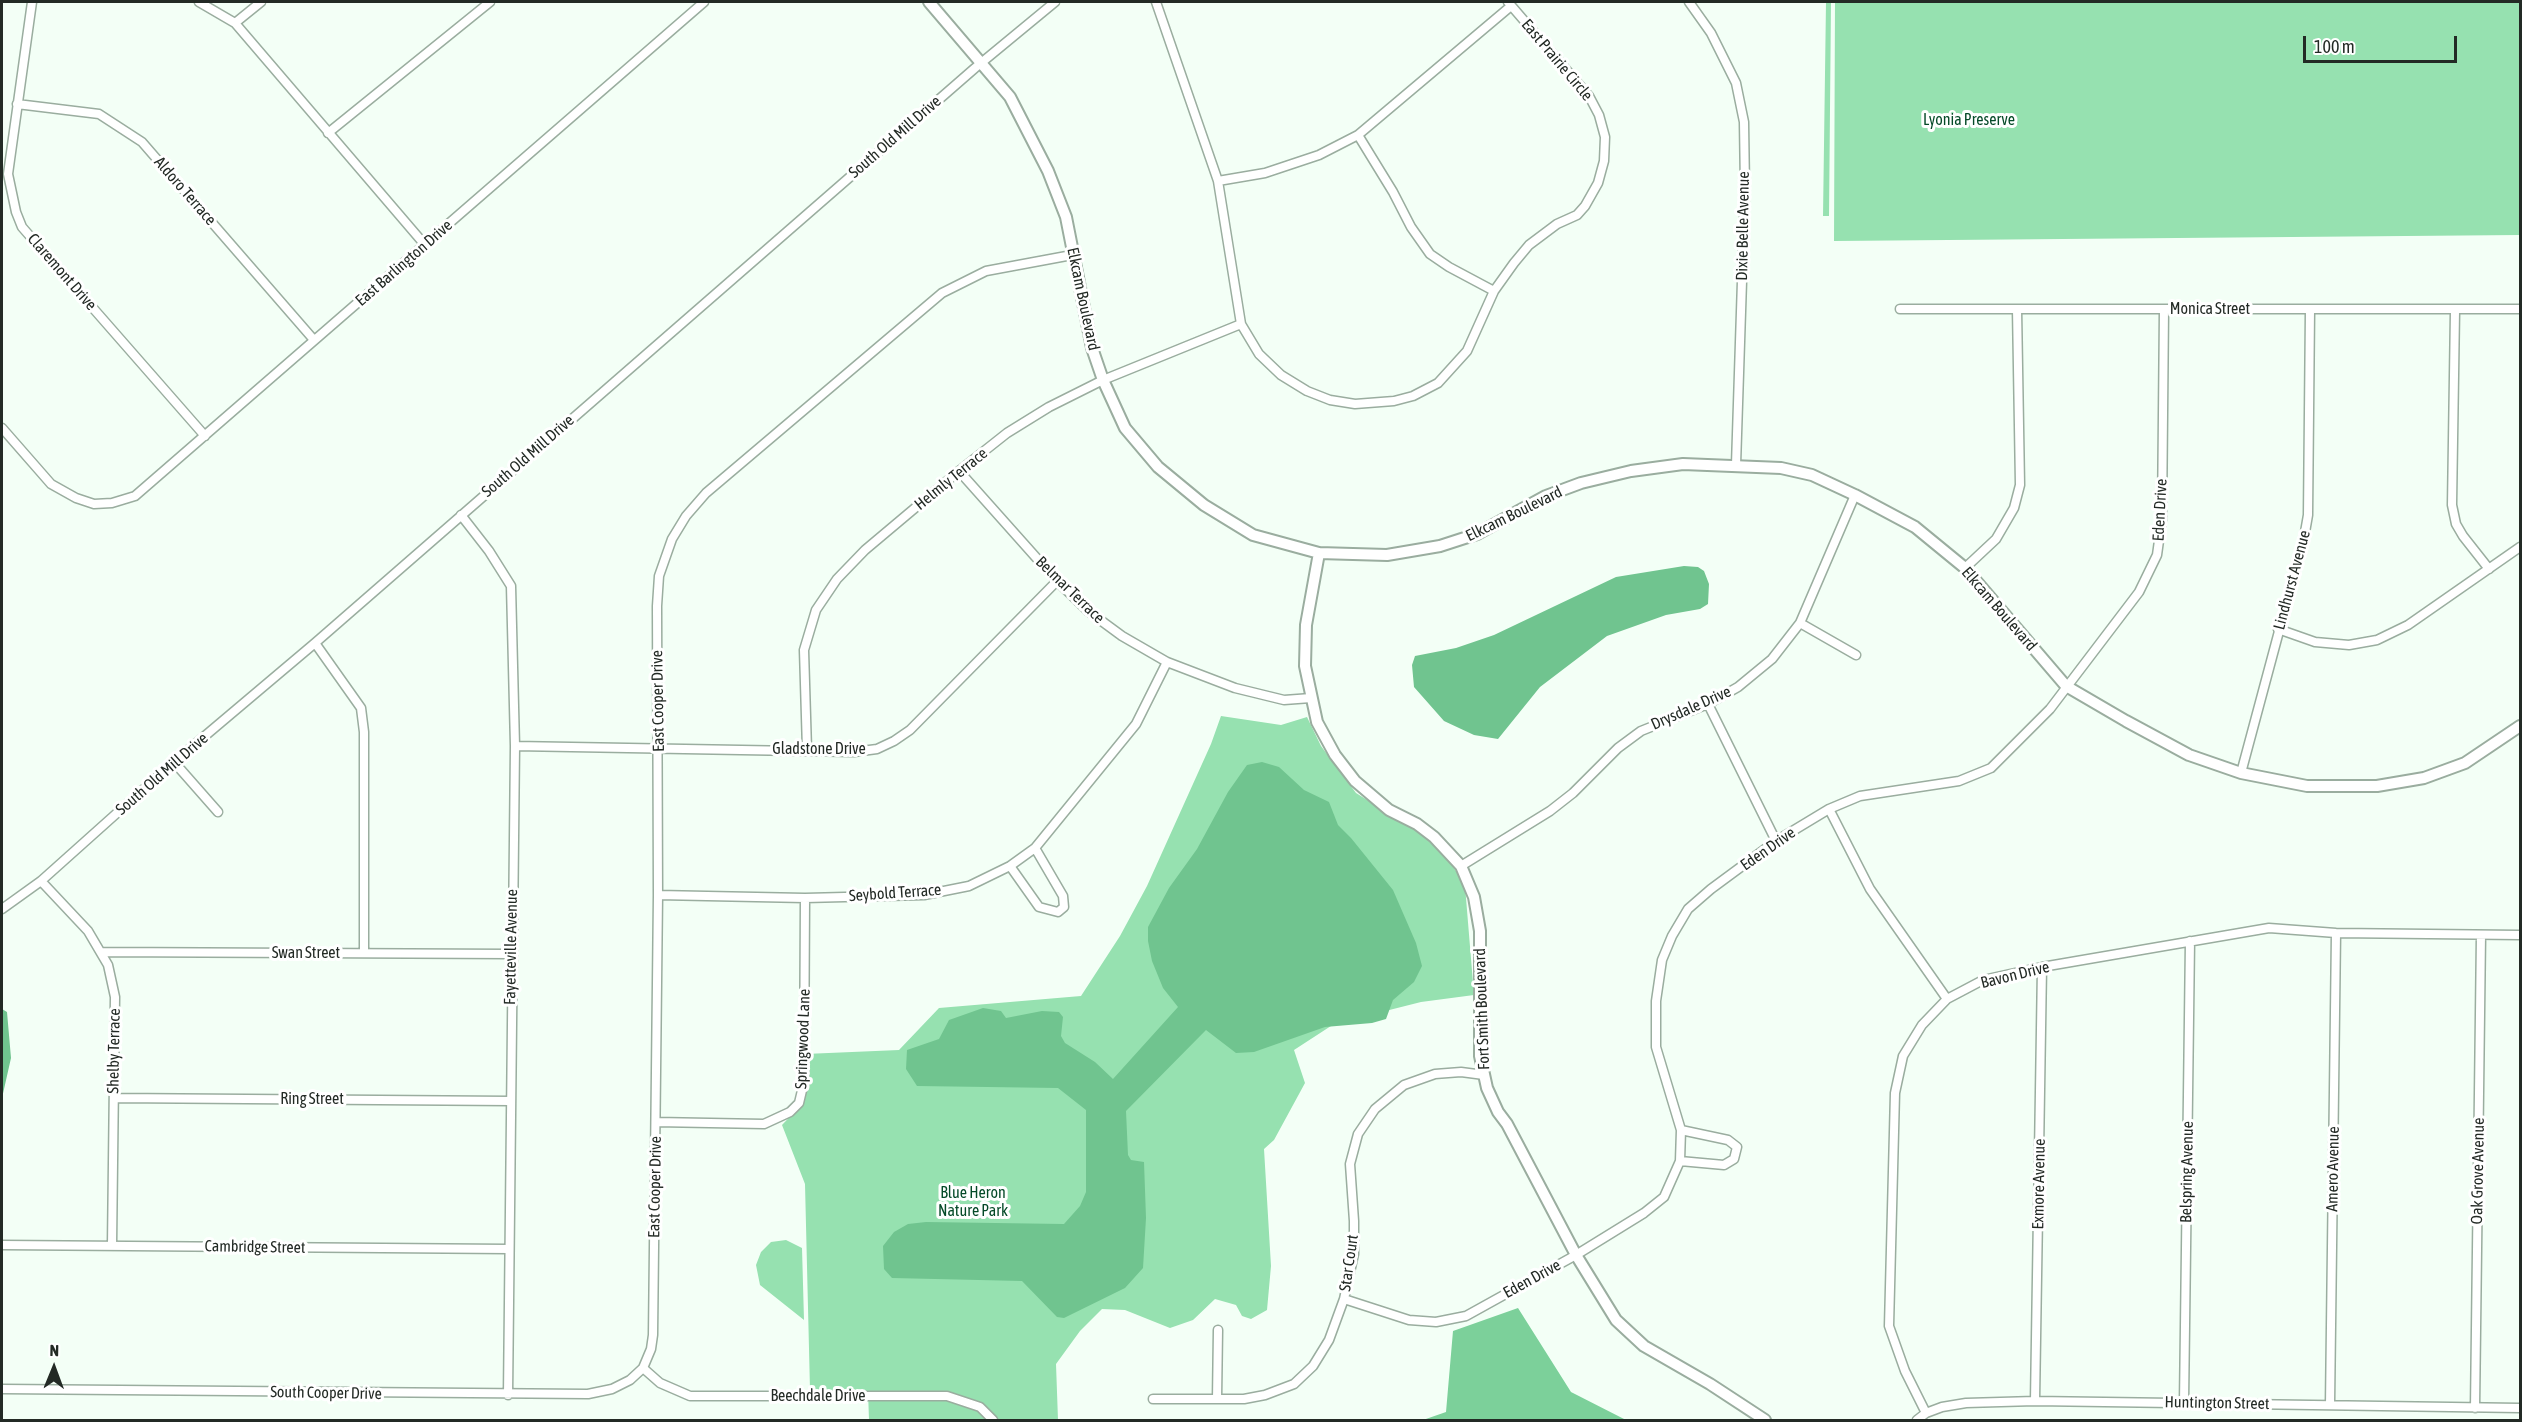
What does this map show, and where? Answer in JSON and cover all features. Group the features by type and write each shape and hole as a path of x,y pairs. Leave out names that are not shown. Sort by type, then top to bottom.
{"street":[{"name":"Claremont Drive","path":"32,2 8,174 16,212 22,227 205,436"},
{"path":"198,2 235,23 425,245"},
{"path":"235,23 261,2"},
{"path":"328,133 490,2"},
{"name":"East Barlington Drive","path":"2,428 51,484 76,498 94,504 112,503 135,496 704,2"},
{"name":"Elkcam Boulevard","path":"929,2 982,62 1010,98 1048,171 1066,217 1092,348 1103,380 1125,428 1158,467 1189,492 1253,535 1319,553 1387,555 1440,546 1477,534 1546,496 1581,483 1631,471 1683,464 1781,468 1812,475 1915,527 1965,568 2066,686 2126,722 2189,755 2241,773 2307,786 2377,786 2424,778 2465,763 2520,726"},
{"name":"South Old Mill Drive","path":"2,909 41,881 174,762 315,643 982,62 1055,2"},
{"path":"1156,2 1218,181 1241,324"},
{"name":"Dixie Belle Avenue","path":"1689,2 1711,33 1736,83 1744,122 1745,189 1736,465"},
{"path":"1218,181 1265,172 1319,155 1358,135 1510,4"},
{"name":"East Prairie Circle","path":"1241,324 1259,354 1281,375 1307,391 1330,400 1355,404 1394,401 1413,396 1438,383 1453,368 1467,351 1494,291 1529,245 1557,224 1577,215 1585,206 1598,183 1604,161 1605,137 1599,115 1589,96 1510,4"},
{"name":"Aldoro Terrace","path":"17,104 99,114 142,142 314,340"},
{"path":"1358,135 1430,254 1494,291"},
{"name":"East Cooper Drive","path":"643,1368 651,1349 653,1335 658,895 657,606 659,576 672,539 686,516 705,494 942,293 986,271 1072,255"},
{"name":"Monica Street","path":"1900,309 2455,311 2520,309"},
{"path":"1965,568 1996,539 2014,508 2020,485 2017,309"},
{"name":"Eden Drive","path":"1344,1299 1409,1320 1436,1322 1466,1316 1576,1255 1644,1213 1664,1197 1680,1161 1681,1130 1656,1047 1656,1001 1662,960 1672,936 1688,909 1711,889 1776,841 1829,808 1860,796 1959,781 1991,768 2050,709 2139,592 2157,555 2162,519 2164,309"},
{"name":"Lindhurst Avenue","path":"2241,773 2304,538 2308,515 2310,310"},
{"path":"2455,311 2452,506 2456,524 2463,536 2489,569"},
{"name":"Helmly Terrace","path":"807,750 804,650 816,610 837,579 865,550 1007,433 1049,407 1103,380 1241,324"},
{"name":"Belmar Terrace","path":"959,471 1057,581 1088,611 1122,636 1167,662 1235,688 1284,700 1311,698"},
{"name":"Drysdale Drive","path":"1461,866 1550,811 1573,793 1618,748 1641,731 1708,704 1738,687 1772,659 1800,623 1855,495"},
{"name":"Fayetteville Avenue","path":"461,515 489,551 511,586 514,746 508,1395"},
{"path":"2278,629 2315,642 2349,645 2377,640 2408,625 2520,547"},
{"name":"Fort Smith Boulevard","path":"1319,553 1306,625 1305,666 1317,722 1335,755 1355,781 1389,810 1417,824 1434,837 1461,866 1474,897 1480,931 1480,1056 1487,1088 1498,1112 1507,1124 1576,1255 1606,1305 1628,1334 1765,1420"},
{"name":"Gladstone Drive","path":"514,746 854,752 877,748 894,741 910,730 1057,581"},
{"path":"1800,623 1856,655"},
{"path":"315,643 361,708 364,732 364,953"},
{"name":"Seybold Terrace","path":"658,895 805,898 924,895 969,886 1010,866 1035,848 1136,724 1167,662"},
{"path":"1708,704 1776,841"},
{"path":"174,762 218,812"},
{"path":"1829,808 1870,890 1947,999"},
{"path":"1010,866 1039,907 1058,912 1064,907 1063,896 1035,848"},
{"name":"Shelby Terrace","path":"41,881 88,931 108,965 115,997 112,1245"},
{"name":"Springwood Lane","path":"656,1122 764,1124 790,1112 799,1103 804,1082 805,898"},
{"name":"Bavon Drive","path":"1926,1413 1905,1371 1889,1326 1895,1093 1903,1056 1922,1025 1947,999 1983,980 2042,967 2269,928 2336,933 2520,935"},
{"name":"Amero Avenue","path":"2330,1405 2336,933"},
{"name":"Oak Grove Avenue","path":"2475,1408 2481,935"},
{"name":"Belspring Avenue","path":"2184,1402 2190,941"},
{"name":"Swan Street","path":"101,952 511,954"},
{"name":"Exmore Avenue","path":"2035,1401 2042,967"},
{"name":"Star Court","path":"1153,1399 1244,1399 1265,1395 1294,1384 1313,1366 1329,1340 1344,1299 1354,1254 1350,1164 1358,1134 1375,1109 1404,1085 1435,1074 1461,1072 1484,1075"},
{"name":"Ring Street","path":"114,1098 511,1101"},
{"path":"1680,1161 1724,1165 1734,1159 1737,1147 1728,1140 1681,1130"},
{"name":"Cambridge Street","path":"2,1245 509,1249"},
{"path":"1217,1399 1218,1330"},
{"name":"South Cooper Drive","path":"2,1389 588,1395 612,1389 630,1380 643,1368"},
{"name":"Beechdale Drive","path":"643,1368 660,1383 690,1396 946,1396 980,1407 993,1420"},
{"name":"Huntington Street","path":"1917,1420 1926,1413 1942,1407 1966,1403 2035,1401 2520,1408"}],"green space":[{"path":"1826,2 1831,2 1829,216 1823,216"},
{"name":"Lyonia Preserve","path":"1835,2 2520,2 2520,235 1834,241"},
{"name":"Blue Heron Nature Park","path":"1221,716 1281,725 1307,717 1321,746 1356,793 1425,836 1451,863 1465,886 1474,995 1421,1002 1334,1024 1294,1050 1305,1083 1274,1140 1264,1149 1271,1266 1267,1310 1251,1319 1242,1316 1236,1305 1215,1299 1193,1320 1170,1328 1125,1310 1102,1309 1080,1331 1056,1364 1058,1420 869,1420 868,1391 810,1390 805,1184 782,1125 803,1103 805,1054 899,1050 939,1008 1081,996 1120,936 1147,886 1211,744"},
{"path":"786,1240 802,1248 804,1320 760,1285 756,1265 761,1252 771,1242"}],"shaded area":[{"path":"1684,566 1698,567 1704,571 1709,584 1708,604 1700,609 1666,615 1607,636 1540,687 1498,739 1474,735 1444,721 1414,687 1412,665 1415,656 1456,648 1494,635 1616,577"},
{"path":"1262,762 1279,767 1304,790 1329,802 1338,825 1393,890 1416,943 1422,966 1414,982 1393,1000 1386,1019 1372,1023 1325,1027 1254,1052 1236,1053 1206,1030 1126,1111 1128,1155 1131,1160 1144,1162 1146,1218 1143,1268 1125,1288 1064,1318 1057,1317 1022,1281 892,1278 884,1269 883,1246 894,1232 908,1224 926,1222 1064,1224 1080,1206 1086,1192 1086,1110 1058,1088 917,1086 906,1069 907,1050 939,1039 949,1020 983,1008 1001,1011 1006,1018 1042,1011 1059,1012 1063,1017 1061,1036 1065,1043 1095,1062 1113,1079 1178,1007 1163,988 1152,961 1148,927 1169,888 1197,849 1228,792 1247,765"},
{"path":"2,1009 7,1012 11,1058 2,1098"},
{"path":"1518,1308 1571,1392 1626,1420 1423,1420 1446,1412 1453,1331"}]}
